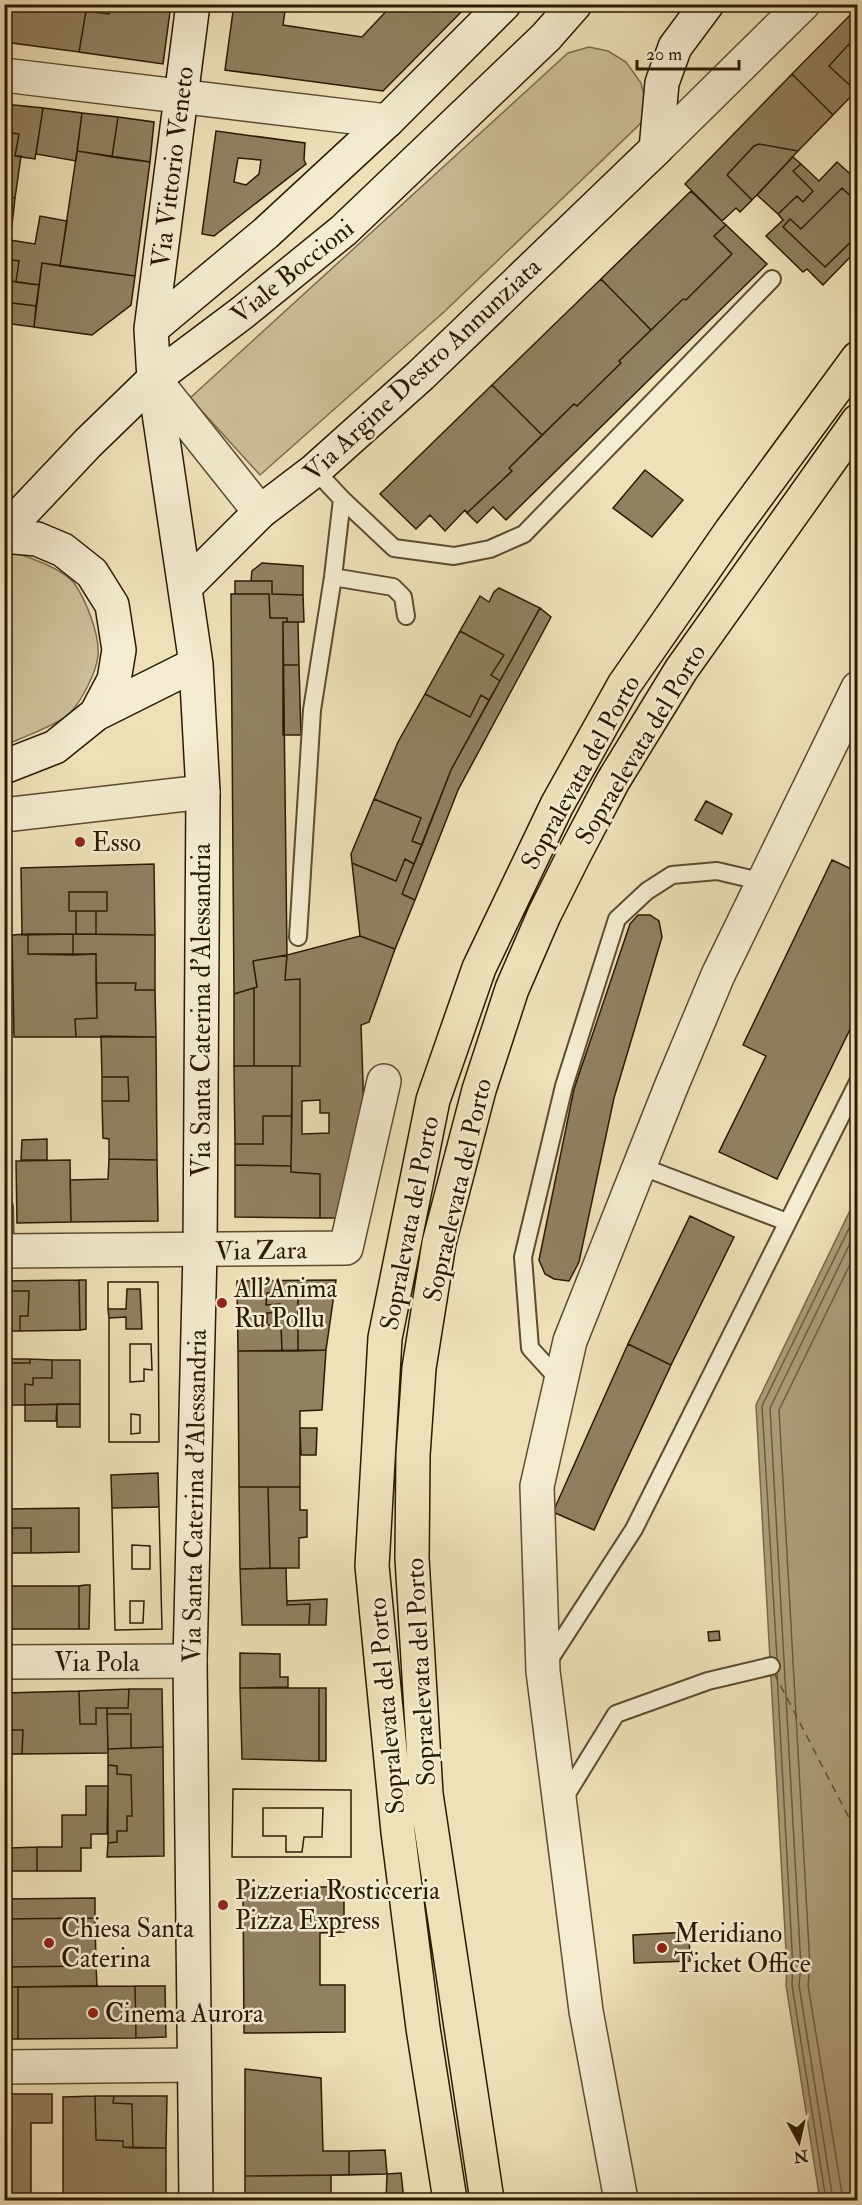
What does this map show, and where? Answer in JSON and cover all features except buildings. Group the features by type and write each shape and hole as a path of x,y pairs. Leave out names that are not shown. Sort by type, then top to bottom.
{"main road":[{"name":"Sopralevata del Porto","path":"450,2200 423,2028 398,1832 372,1566 385,1338 433,1100 479,968 557,806 624,685 731,531 858,358"},
{"name":"Sopraelevata del Porto","path":"487,2200 426,1794 412,1558 413,1455 419,1368 438,1243 483,1079 512,989 544,915 612,781 681,670 858,421"}],"street":[{"name":"Via Vittorio Veneto","path":"186,586 154,380 151,329 193,4"},
{"name":"Viale Boccioni","path":"151,329 266,233 387,121 504,4"},
{"name":"Viale Boccioni","path":"4,534 88,443 154,380 242,313 344,230 546,37 575,4"},
{"path":"546,37 584,4"},
{"path":"656,149 662,83 675,47 707,4"},
{"name":"Via Argine Destro Annunziata","path":"186,586 260,512 315,470 421,375 803,4"},
{"path":"4,75 387,121"},
{"path":"154,380 260,512"},
{"path":"4,534 37,539 63,550 92,573 112,605 119,650 114,680 96,714"},
{"name":"Via Santa Caterina d'Alessandria","path":"186,586 196,664 202,792 200,1251 190,1661 196,2200"},
{"path":"4,767 55,747 96,714 196,664"},
{"path":"621,2200 586,2011 543,1671 537,1486 570,1341 640,1166 718,975 858,688"},
{"path":"4,816 202,792"},
{"name":"Via Zara","path":"5,1251 346,1248 384,1081"},
{"name":"Via Pola","path":"4,1662 190,1661"},
{"path":"4,2067 194,2065"}],"lane":[{"path":"315,470 394,548 454,556 490,549 524,534 772,279"},
{"path":"298,937 312,710 333,576 342,499"},
{"path":"333,576 393,587 403,597 406,616"},
{"path":"561,1382 531,1348 523,1257 564,1086 617,919 647,891 672,875 717,871 764,882"},
{"path":"543,1671 634,1529 858,1082"},
{"path":"640,1166 787,1222"},
{"path":"4,1207 5,1251"},
{"path":"560,1804 616,1714 708,1681 771,1666"}],"shaded area":[{"path":"589,47 608,51 626,62 641,83 646,103 642,122 444,312 260,475 190,398 568,53"},
{"path":"4,551 42,562 61,572 74,583 91,618 98,648 97,663 88,686 70,713 48,727 5,745"}],"water":[{"path":"857,1196 857,2200 820,2200 786,1985 787,1968 756,1405"}],"ferry route":[{"path":"774,1673 858,1835"}],"place":[{"name":"Esso","path":"80,842"},
{"name":"All'Anima Ru Pollu","path":"222,1303"},
{"name":"Pizzeria Rosticceria Pizza Express","path":"223,1905"},
{"name":"Chiesa Santa Caterina","path":"49,1943"},
{"name":"Meridiano Ticket Office","path":"662,1948"},
{"name":"Cinema Aurora","path":"93,2013"}]}
